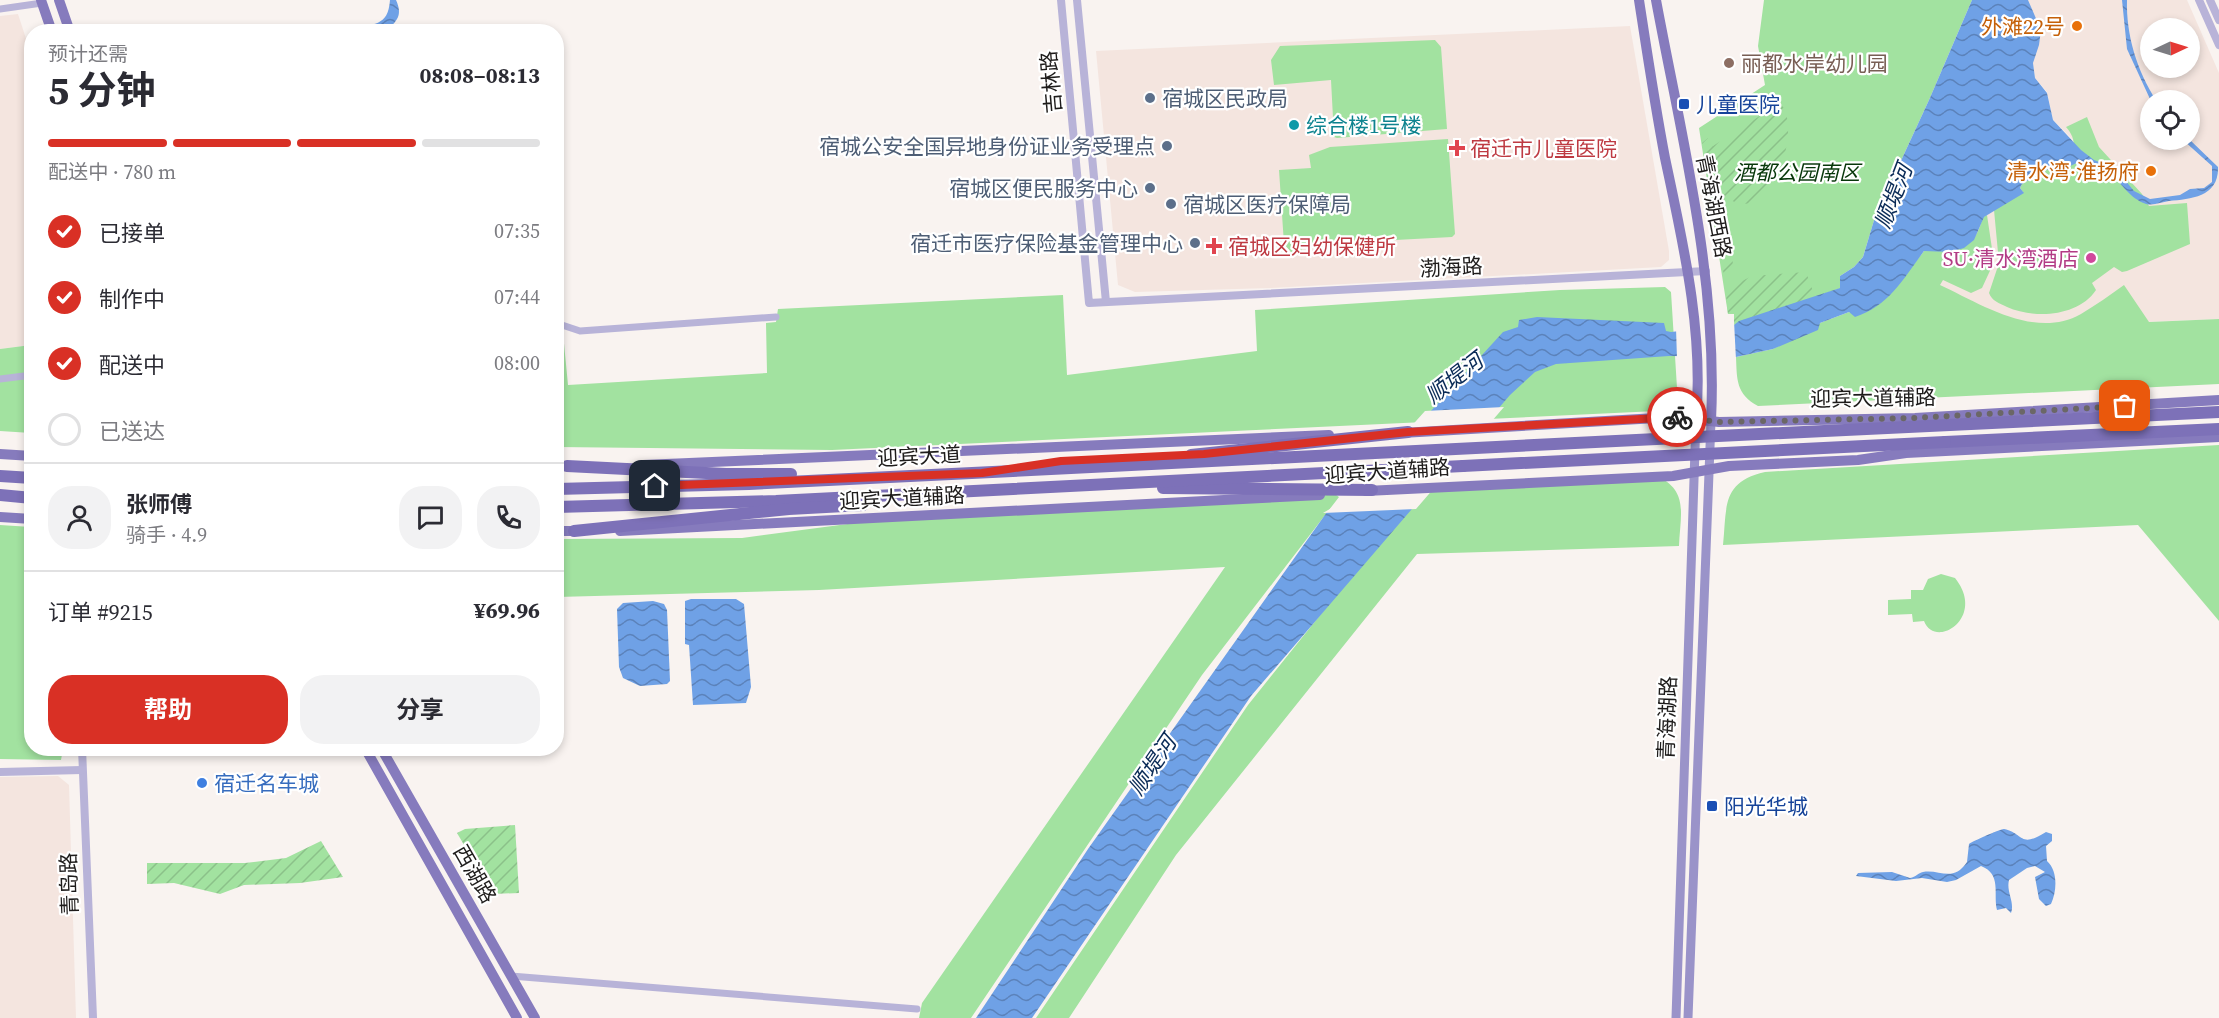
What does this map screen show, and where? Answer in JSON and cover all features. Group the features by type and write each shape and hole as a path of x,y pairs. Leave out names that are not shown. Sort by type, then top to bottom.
{"highway":[{"name":"迎宾大道","path":"564,489 749,484 982,473 2218,409"},
{"name":"迎宾大道","path":"564,507 647,506 930,494 2219,429"},
{"path":"982,473 1061,461 1204,454 1408,432"},
{"path":"564,466 726,474 920,468 960,474"},
{"path":"0,476 24,478"},
{"path":"1111,484 1184,490 1372,490"},
{"path":"574,531 789,509 892,504 930,494"},
{"path":"0,495 24,497"}],"main road":[{"path":"59,0 67,24"},
{"name":"青海湖西路","path":"1639,0 1664,151 1689,273 1696,374 1696,420"},
{"name":"青海湖西路","path":"1656,0 1707,271 1712,375 1711,421"},
{"path":"41,2 49,24"},
{"name":"迎宾大道辅路","path":"564,466 696,464 1392,433 1674,417 1711,421 1914,418 2218,409"},
{"name":"青海湖路","path":"1676,1018 1696,420"},
{"name":"青海湖路","path":"1688,1018 1711,421"},
{"name":"迎宾大道辅路","path":"1372,490 1673,476 1709,469 1858,460 1918,453 2219,437"},
{"path":"0,454 24,456"},
{"name":"迎宾大道辅路","path":"564,531 642,531 1335,491"},
{"path":"0,517 24,518"},
{"name":"西湖路","path":"370,756 517,1018"},
{"name":"西湖路","path":"386,756 535,1018"}],"street":[{"name":"吉林路","path":"1062,0 1089,303"},
{"name":"吉林路","path":"1077,0 1106,302"},
{"path":"2199,0 2219,45"},
{"path":"2210,0 2219,20"},
{"path":"0,9 41,2"},
{"name":"渤海路","path":"1089,303 1707,271"},
{"path":"564,326 579,331 776,317"},
{"path":"0,379 24,376"},
{"name":"青岛路","path":"82,756 93,1018"},
{"path":"0,772 82,770"},
{"path":"511,976 917,1009"}],"shaded area":[{"path":"2028,0 2187,0 2195,18 2140,18 2140,78 2200,78 2200,30 2219,73 2219,319 2147,322 1936,353 1898,288 1914,264 1985,216 2075,142 2053,120 2047,92 2035,78 2033,63 2041,34"},
{"path":"18,14 24,32 24,346 0,349 0,16"},
{"name":"宿迁市儿童医院","path":"1630,26 1669,251 1669,260 1661,267 1271,288 1135,292 1118,285 1096,51"},
{"path":"58,776 69,785 76,1018 0,1018 0,777"}],"green space":[{"name":"酒都公园南区","path":"1764,0 1972,0 1875,217 1863,257 1854,267 1840,276 1841,288 1734,325 1734,314 1728,314 1699,128 1765,85 1758,46"},
{"path":"1435,40 1441,47 1447,129 1337,138 1334,137 1331,80 1274,85 1271,60 1280,46"},
{"path":"1775,100 1783,107 1787,120 1788,136 1780,170 1772,186 1762,197 1746,204 1729,200 1709,187 1702,143 1708,138 1713,146 1769,110 1766,104"},
{"path":"2087,117 2099,147 2142,194 2149,206 2187,203 2190,244 2127,271 2122,272 2114,267 2092,283 2096,290 2088,299 2067,310 2042,314 2007,307 1994,300 1989,293 1999,263 1994,210 2023,192 2020,188 2022,184 2045,170 2072,165 2073,140 2066,127"},
{"path":"1448,139 1455,234 1452,237 1301,245 1302,255 1291,252 1284,244 1279,170 1311,168 1309,155 1330,147"},
{"path":"1713,208 1724,213 1730,229 1733,266 1732,271 1724,276"},
{"path":"1987,215 1994,262 1982,288 1971,293 1943,280 1940,285 2009,316 2045,323 2063,321 2081,314 2124,285 2149,322 2219,319 2219,384 1758,406 1745,397 1739,386 1736,357 1773,349 1820,323 1849,312 1853,314 1914,264 1924,251 1962,247 1968,244 1979,229 1983,217"},
{"path":"1806,272 1815,297 1739,321 1734,325 1734,314 1728,314 1726,295 1731,292 1730,287 1752,276"},
{"path":"1665,287 1671,292 1677,388 1674,397 1657,411 832,450 564,447 564,343 568,385 767,373 766,323 776,322 778,309 1063,295 1067,375 1257,351 1255,310 1560,290"},
{"path":"24,346 24,433 0,431 0,349"},
{"path":"2219,445 2219,621 2138,525 1723,545 1726,508 1733,489 1751,476 1765,472"},
{"path":"1659,477 1669,483 1679,498 1681,515 1679,546 1417,554 1176,855 1069,1018 1036,1018 1248,705 1423,487"},
{"path":"1332,492 1339,497 1202,675 971,1018 919,1018 922,1003 1225,567 819,590 564,597 564,539 742,538 931,513"},
{"path":"0,525 24,527 24,756 62,756 61,760 0,759"},
{"path":"1941,574 1955,578 1963,593 1965,606 1962,617 1956,625 1947,631 1938,632 1930,629 1924,621 1913,622 1912,614 1888,615 1888,600 1911,599 1911,590 1923,590 1928,579"},
{"path":"515,825 519,893 493,894 457,833 465,829"},
{"path":"321,841 343,877 300,883 244,885 220,894 174,883 147,884 147,863 245,863 286,858"}],"water":[{"path":"390,0 396,0 399,14 393,24 375,24 383,20 389,9"},
{"name":"顺堤河","path":"1972,0 2028,0 2041,30 2033,63 2035,78 2047,93 2053,120 2081,150 2094,160 2115,168 2134,191 2150,199 2180,195 2190,189 2204,188 2212,182 2212,166 2194,150 2200,150 2218,167 2217,177 2214,185 2202,194 2186,199 2146,204 2135,198 2107,171 2081,161 2068,167 2045,170 2022,184 2020,188 2024,193 1984,217 1974,240 1964,248 1950,252 1924,251 1895,290 1877,306 1855,317 1849,312 1820,323 1818,330 1773,349 1736,357 1669,356 1556,364 1535,372 1510,395 1251,696 1032,1018 976,1018 1088,849 1327,512 1347,503 1503,332 1518,327 1519,320 1537,317 1664,323 1666,331 1671,332 1734,325 1739,321 1840,288 1840,276 1854,267 1863,257 1875,217"},
{"path":"2122,0 2127,0 2128,26 2140,77 2127,49"},
{"path":"2140,78 2144,78 2150,90 2146,90"},
{"path":"736,599 744,604 751,687 746,703 693,705 689,645 685,644 685,601"},
{"path":"653,601 664,604 667,610 670,681 667,684 640,686 623,678 619,667 617,609 623,603"},
{"path":"2004,829 2026,840 2046,832 2052,834 2052,841 2046,846 2047,861 2055,876 2051,904 2046,906 2039,899 2035,877 2045,872 2035,866 2027,868 2009,880 2011,913 2006,908 1997,910 1994,879 1988,870 1981,866 1956,880 1947,882 1922,878 1896,881 1856,876 1858,873 1892,872 1910,878 1923,872 1951,874 1957,872 1967,862 1969,844"}],"pier":[{"path":"1734,321 1736,360 1677,359 1676,328"},
{"path":"1504,407 1416,509 1323,513 1345,500 1425,411"}],"way so far":[{"path":"1677,417 1719,422 1914,418 2125,406"}],"place":[{"name":"外滩22号","path":"2077,26"},
{"name":"丽都水岸幼儿园","path":"1729,63"},
{"name":"宿城区民政局","path":"1150,98"},
{"name":"儿童医院","path":"1684,104"},
{"name":"综合楼1号楼","path":"1294,125"},
{"name":"宿城公安全国异地身份证业务受理点","path":"1167,146"},
{"name":"宿迁市儿童医院","path":"1457,148"},
{"name":"清水湾·淮扬府","path":"2151,171"},
{"name":"宿城区便民服务中心","path":"1150,188"},
{"name":"宿城区医疗保障局","path":"1171,204"},
{"name":"宿迁市医疗保险基金管理中心","path":"1195,243"},
{"name":"宿城区妇幼保健所","path":"1214,246"},
{"name":"SU·清水湾酒店","path":"2091,258"},
{"name":"宿迁名车城","path":"202,783"},
{"name":"阳光华城","path":"1712,806"}],"route":[{"path":"655,486 982,473 1061,461 1204,454 1408,432 1677,417"}]}
